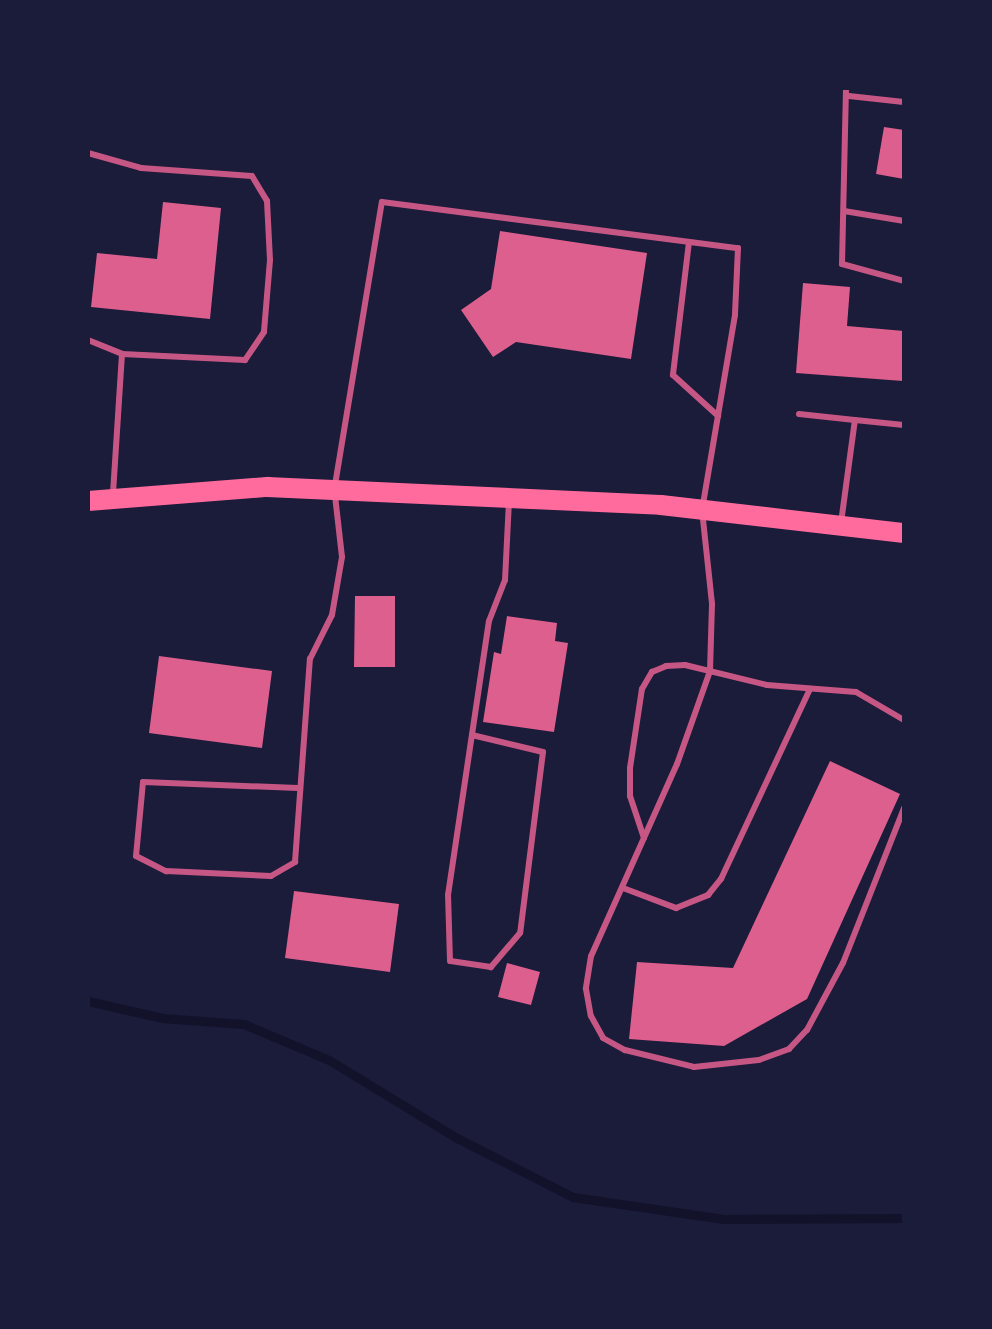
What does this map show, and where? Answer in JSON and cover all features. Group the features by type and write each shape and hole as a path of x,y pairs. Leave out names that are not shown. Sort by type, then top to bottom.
{"main road":[{"path":"88,501 267,487 702,510 904,533"}],"lane":[{"path":"846,88 849,96 842,264 904,281"},
{"path":"849,96 904,102"},
{"path":"88,153 141,168 252,176 267,201 270,260 264,332 245,360 122,354 88,340"},
{"path":"298,788 143,782 136,856 166,871 271,876 295,862 298,788 310,659 332,615 342,557 334,490 382,202 738,248 735,315 702,510 712,604 710,671 644,839 591,956 586,989 591,1016 603,1038 625,1050 694,1067 759,1060 789,1049 807,1030 843,963 904,808"},
{"path":"844,211 904,221"},
{"path":"689,242 673,375 718,416"},
{"path":"113,497 122,354"},
{"path":"799,414 904,425"},
{"path":"840,526 855,420"},
{"path":"472,735 543,752 520,933 491,967 450,961 448,895 489,621 505,580 509,498"},
{"path":"644,839 630,796 642,689 652,672 666,666 710,671 767,685 856,692 904,720"},
{"path":"623,888 676,908 708,895 721,879 810,689"}],"building":[{"path":"884,127 904,130 904,179 876,174"},
{"path":"163,202 221,208 210,319 91,307 97,253 157,259"},
{"path":"500,231 647,253 631,359 516,342 493,357 461,310 491,289"},
{"path":"803,283 850,287 847,326 904,331 903,381 796,373"},
{"path":"355,596 395,596 395,667 354,667"},
{"path":"507,616 557,623 555,641 568,643 554,732 483,722 494,652 501,654"},
{"path":"159,656 272,671 262,748 149,733"},
{"path":"830,761 900,794 807,999 724,1046 629,1039 637,962 733,968"},
{"path":"294,891 399,904 390,972 285,958"},
{"path":"507,963 540,972 531,1005 498,997"}],"waterway":[{"path":"88,1001 162,1018 244,1024 329,1060 457,1138 573,1197 723,1219 904,1218"}]}
